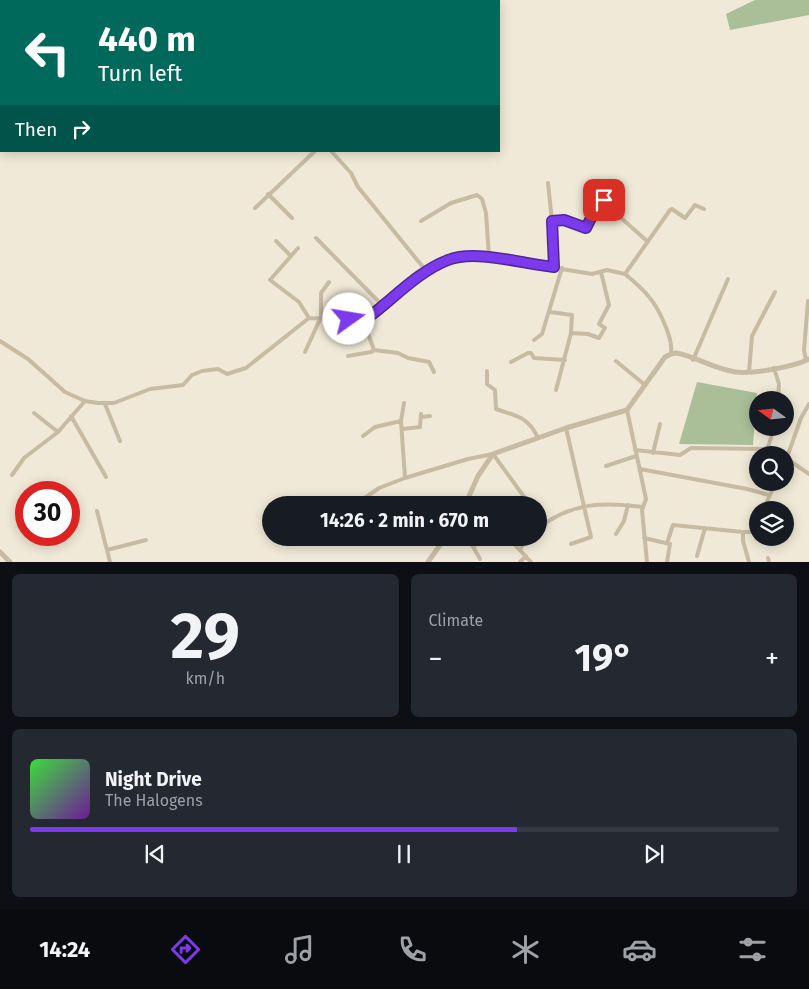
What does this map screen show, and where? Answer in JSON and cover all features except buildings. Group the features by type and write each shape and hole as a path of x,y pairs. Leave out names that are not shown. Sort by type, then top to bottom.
{"street":[{"path":"255,208 314,152"},
{"path":"332,152 351,173 358,187 427,272"},
{"path":"548,183 554,267"},
{"path":"268,194 292,218"},
{"path":"422,221 450,203 477,195 482,199 486,213 489,257"},
{"path":"552,221 564,220 586,228 601,200 648,242"},
{"path":"625,274 672,209 685,218 695,205 704,209"},
{"path":"316,238 383,306"},
{"path":"276,241 290,256"},
{"path":"298,248 270,280 299,302 304,313 309,318"},
{"path":"0,341 28,359 65,392 85,401 104,404 124,400 150,389 183,385 192,374 202,371 218,369 227,374 246,368 309,318 363,320 427,272 450,259 470,256 489,257 592,274 617,270 625,274 648,294 658,308 672,346 671,353 665,357 627,410 566,428 493,454 468,459 405,478 379,488 368,496"},
{"path":"534,340 542,334 562,268"},
{"path":"571,333 588,334 599,338 605,328 599,324 609,305 601,272"},
{"path":"693,360 728,279"},
{"path":"305,352 321,317 320,298 329,282"},
{"path":"749,372 752,336 775,292"},
{"path":"346,298 349,319"},
{"path":"671,353 717,369 749,372 808,360 804,350 808,301"},
{"path":"550,312 572,314 571,333 556,390"},
{"path":"363,320 374,350"},
{"path":"348,356 374,350 398,353 408,358 429,362 434,372"},
{"path":"511,362 528,353 532,353 534,358 565,360"},
{"path":"616,361 645,385"},
{"path":"774,368 779,384 779,391"},
{"path":"487,371 487,384 495,390 496,408 526,420 533,427 538,438"},
{"path":"12,475 24,458 58,432 85,401"},
{"path":"404,403 401,421 405,478"},
{"path":"104,404 120,442"},
{"path":"790,446 801,418 809,404"},
{"path":"627,410 646,500 643,506 644,538 648,562"},
{"path":"34,413 58,432"},
{"path":"403,429 420,427 421,415 430,416"},
{"path":"71,416 106,477"},
{"path":"363,436 376,427 401,421"},
{"path":"653,453 660,424"},
{"path":"566,428 591,537 571,544"},
{"path":"635,450 680,455 691,448 749,449"},
{"path":"468,496 478,476 493,454"},
{"path":"493,454 523,496"},
{"path":"606,466 636,456"},
{"path":"794,462 808,471"},
{"path":"640,470 747,489 769,495"},
{"path":"767,501 771,491"},
{"path":"547,523 584,505 643,506"},
{"path":"616,534 624,521 628,505"},
{"path":"97,511 110,562"},
{"path":"667,544 673,525 749,532"},
{"path":"697,556 705,528"},
{"path":"744,532 743,541 749,562"},
{"path":"644,538 670,544 667,562"},
{"path":"107,550 146,540"},
{"path":"428,562 439,546"},
{"path":"517,546 531,562"},
{"path":"473,547 480,559"},
{"path":"0,552 10,562"},
{"path":"520,562 526,556"}],"green space":[{"path":"755,0 809,0 809,15 730,30 726,14"},
{"path":"697,382 749,392 749,436 754,436 753,445 679,444"}],"route":[{"path":"349,319 363,320 370,316 427,272 450,259 470,256 489,257 554,267 552,221 564,220 583,229 586,228 589,226 599,202 604,200"}]}
